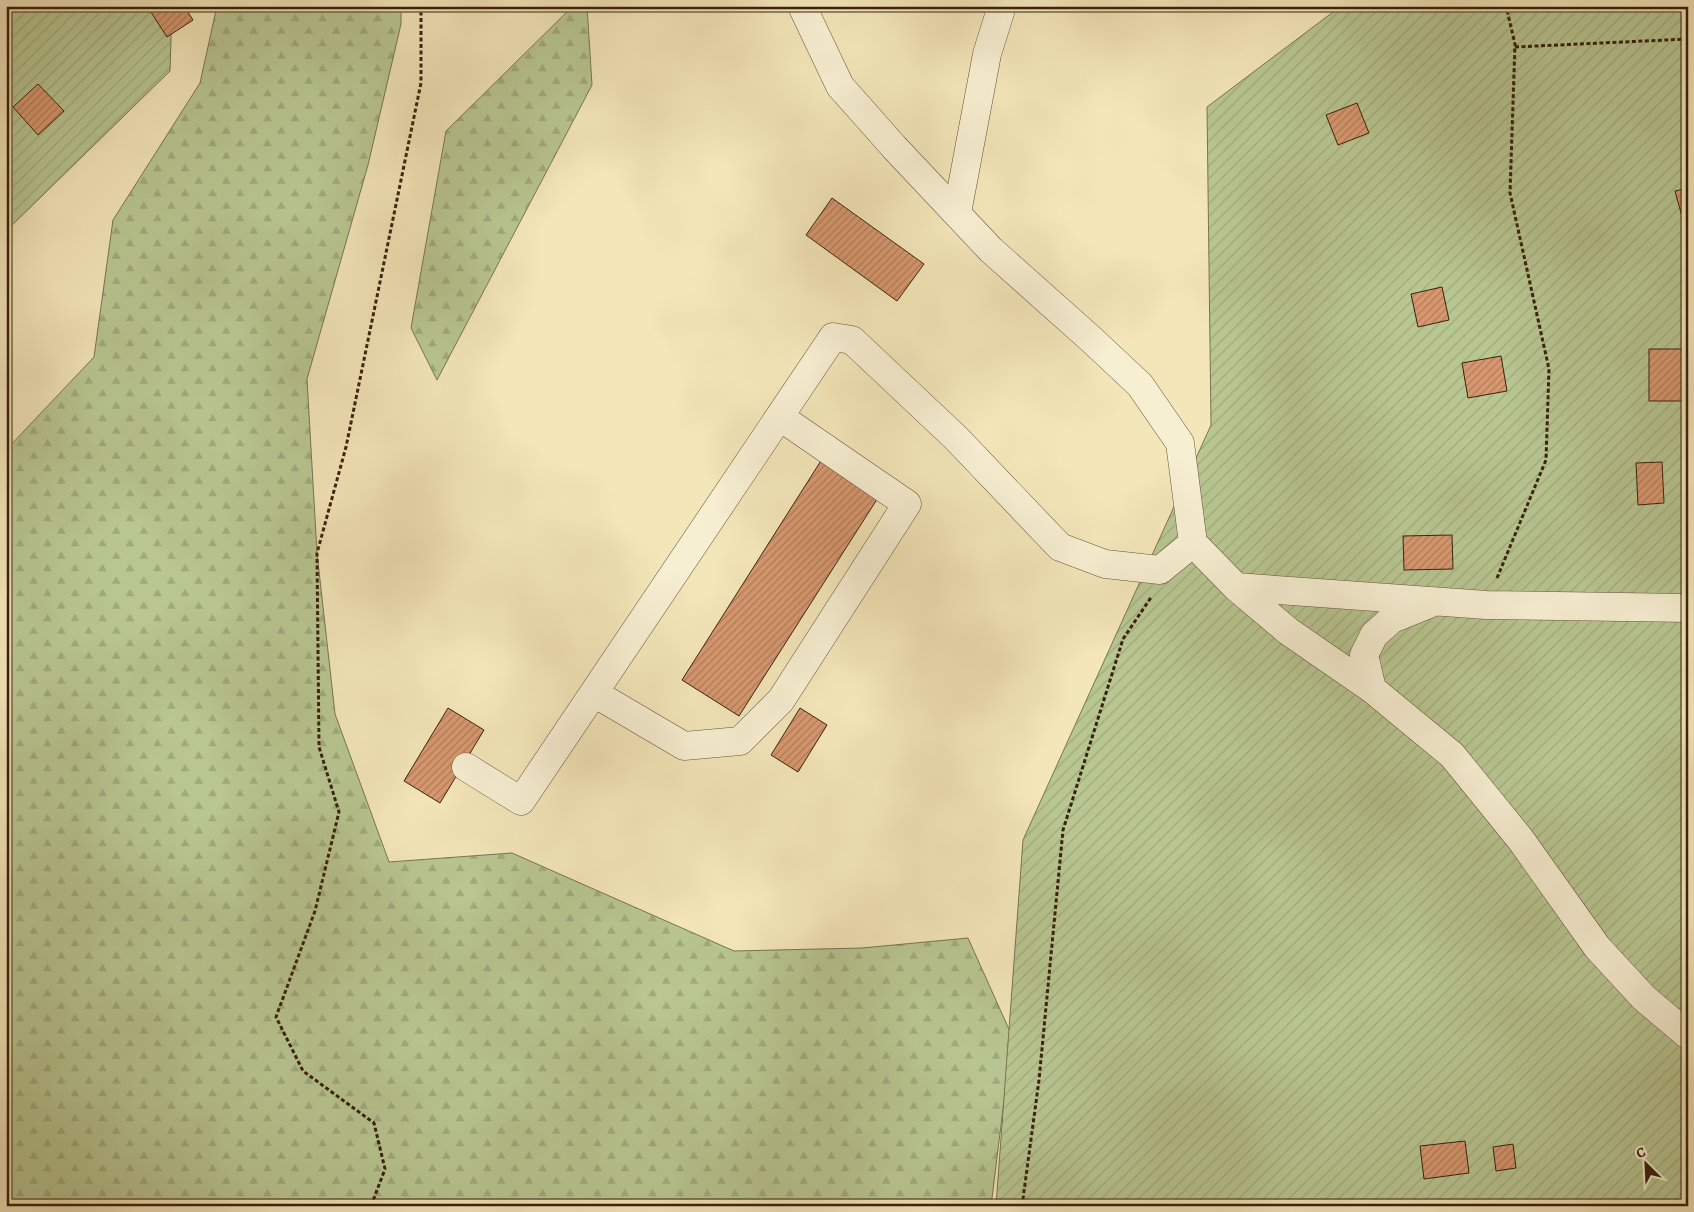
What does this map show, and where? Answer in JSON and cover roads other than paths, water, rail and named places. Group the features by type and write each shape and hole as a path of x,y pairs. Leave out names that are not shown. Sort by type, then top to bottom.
{"street":[{"path":"802,6 840,86 894,147 991,250 1140,385 1180,443 1193,543 1236,587 1288,631 1372,689 1452,755 1521,840 1598,947 1644,998 1688,1035"},
{"path":"957,213 987,54 1002,6"},
{"path":"466,767 521,801 833,337 852,340 956,438 1060,547 1105,564 1160,570 1193,543"},
{"path":"594,693 684,746 740,741 781,700 906,504 780,417"},
{"path":"1236,587 1486,605 1688,608"},
{"path":"1372,689 1364,655 1374,635 1392,619 1435,602"}]}
